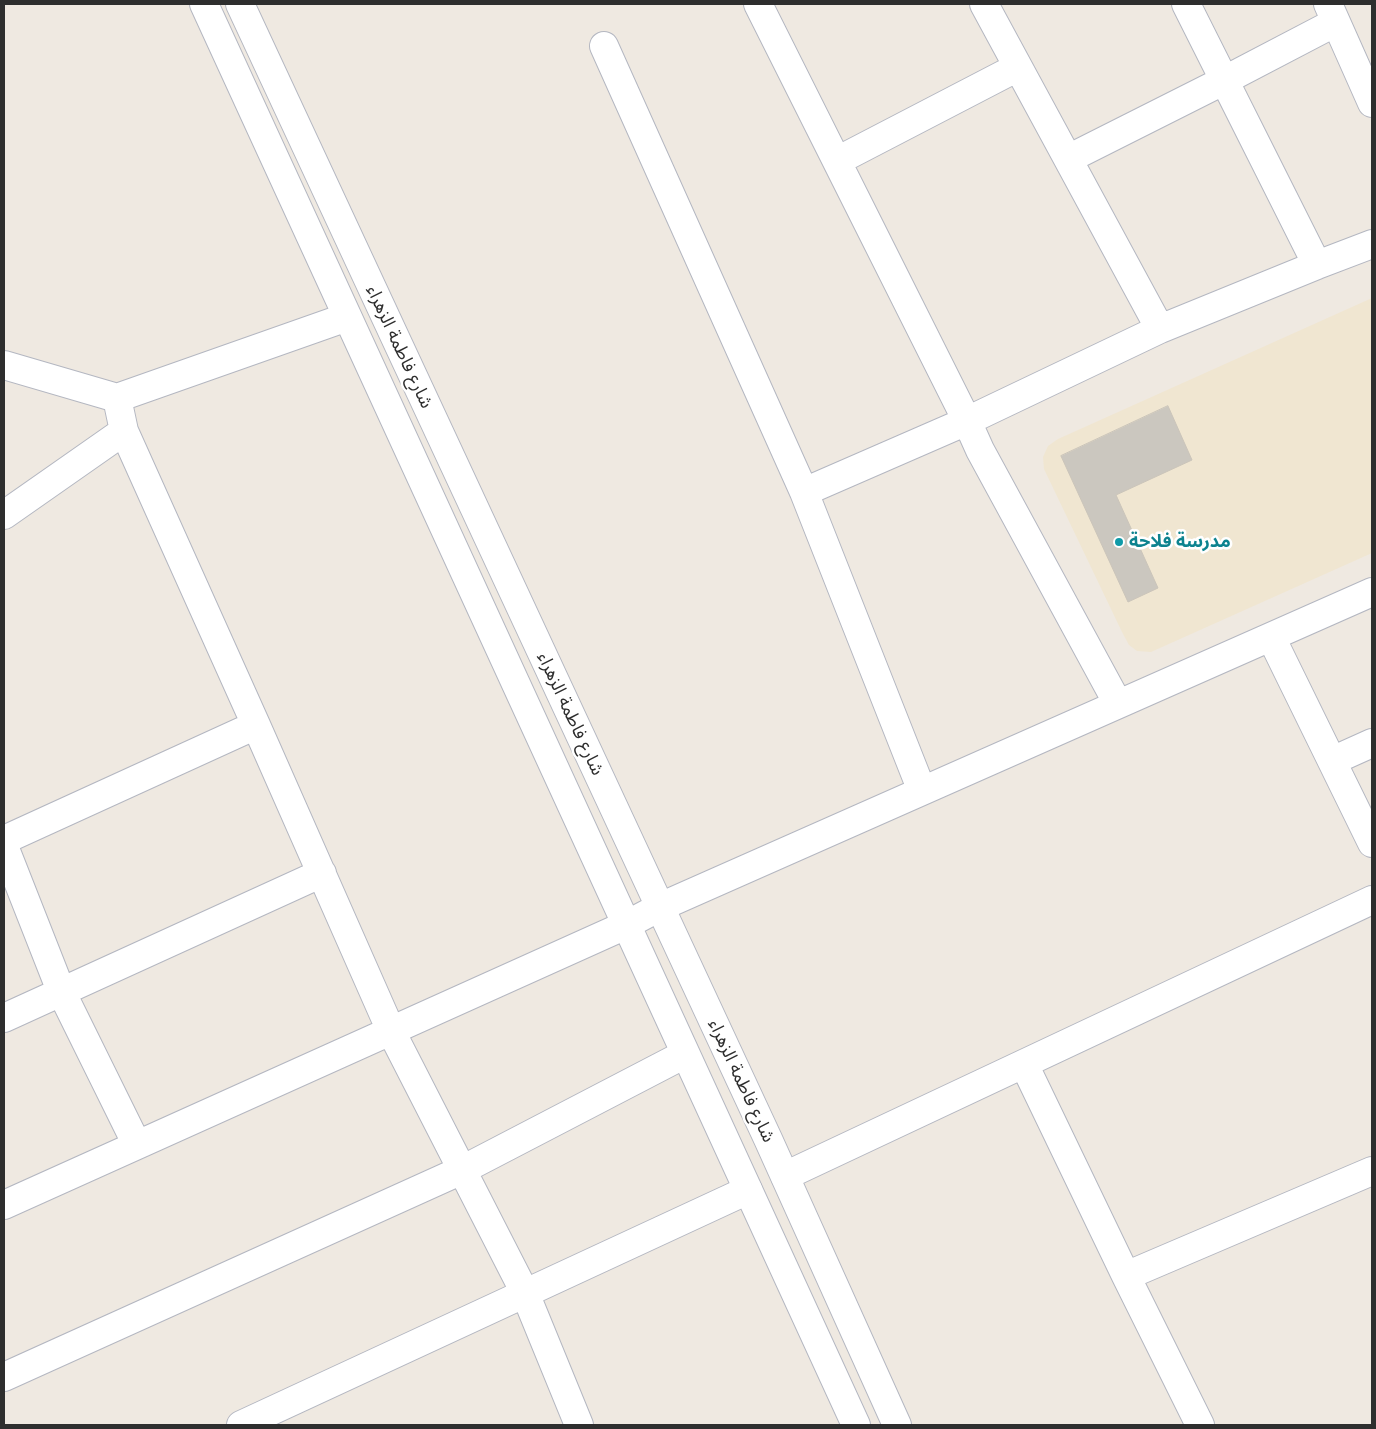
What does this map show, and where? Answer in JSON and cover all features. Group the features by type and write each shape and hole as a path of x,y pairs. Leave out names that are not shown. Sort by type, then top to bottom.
{"street":[{"name":"شارع فاطمة الزهراء","path":"204,4 856,1425"},
{"name":"شارع فاطمة الزهراء","path":"240,4 768,1139 897,1425"},
{"path":"758,4 980,450 1118,704"},
{"path":"984,4 1160,329"},
{"path":"1186,4 1317,265"},
{"path":"1068,159 1225,80 1332,13 1372,103"},
{"path":"604,46 804,492 922,791"},
{"path":"836,161 1018,67"},
{"path":"804,492 967,421 1160,329 1372,244"},
{"path":"4,366 117,398 347,317"},
{"path":"117,398 124,430 391,1031 525,1293 579,1425"},
{"path":"4,515 124,430"},
{"path":"4,1205 626,925 660,907 1372,592"},
{"path":"1271,637 1372,843"},
{"path":"4,840 256,725"},
{"path":"1332,762 1372,743"},
{"path":"4,846 61,992 136,1145"},
{"path":"4,1018 322,873"},
{"path":"785,1176 1372,900"},
{"path":"4,1377 462,1170 685,1054"},
{"path":"1024,1064 1200,1425"},
{"path":"732,1155 768,1139"},
{"path":"1126,1276 1372,1171"},
{"path":"240,1425 748,1190"}],"shaded area":[{"path":"1372,298 1372,553 1151,652 1137,651 1129,645 1122,632 1044,469 1043,457 1048,446 1058,439"}],"building":[{"name":"مدرسة فلاحة","path":"1168,406 1192,460 1116,495 1158,588 1128,602 1061,456"}],"place":[{"name":"مدرسة فلاحة","path":"1119,542"}]}
